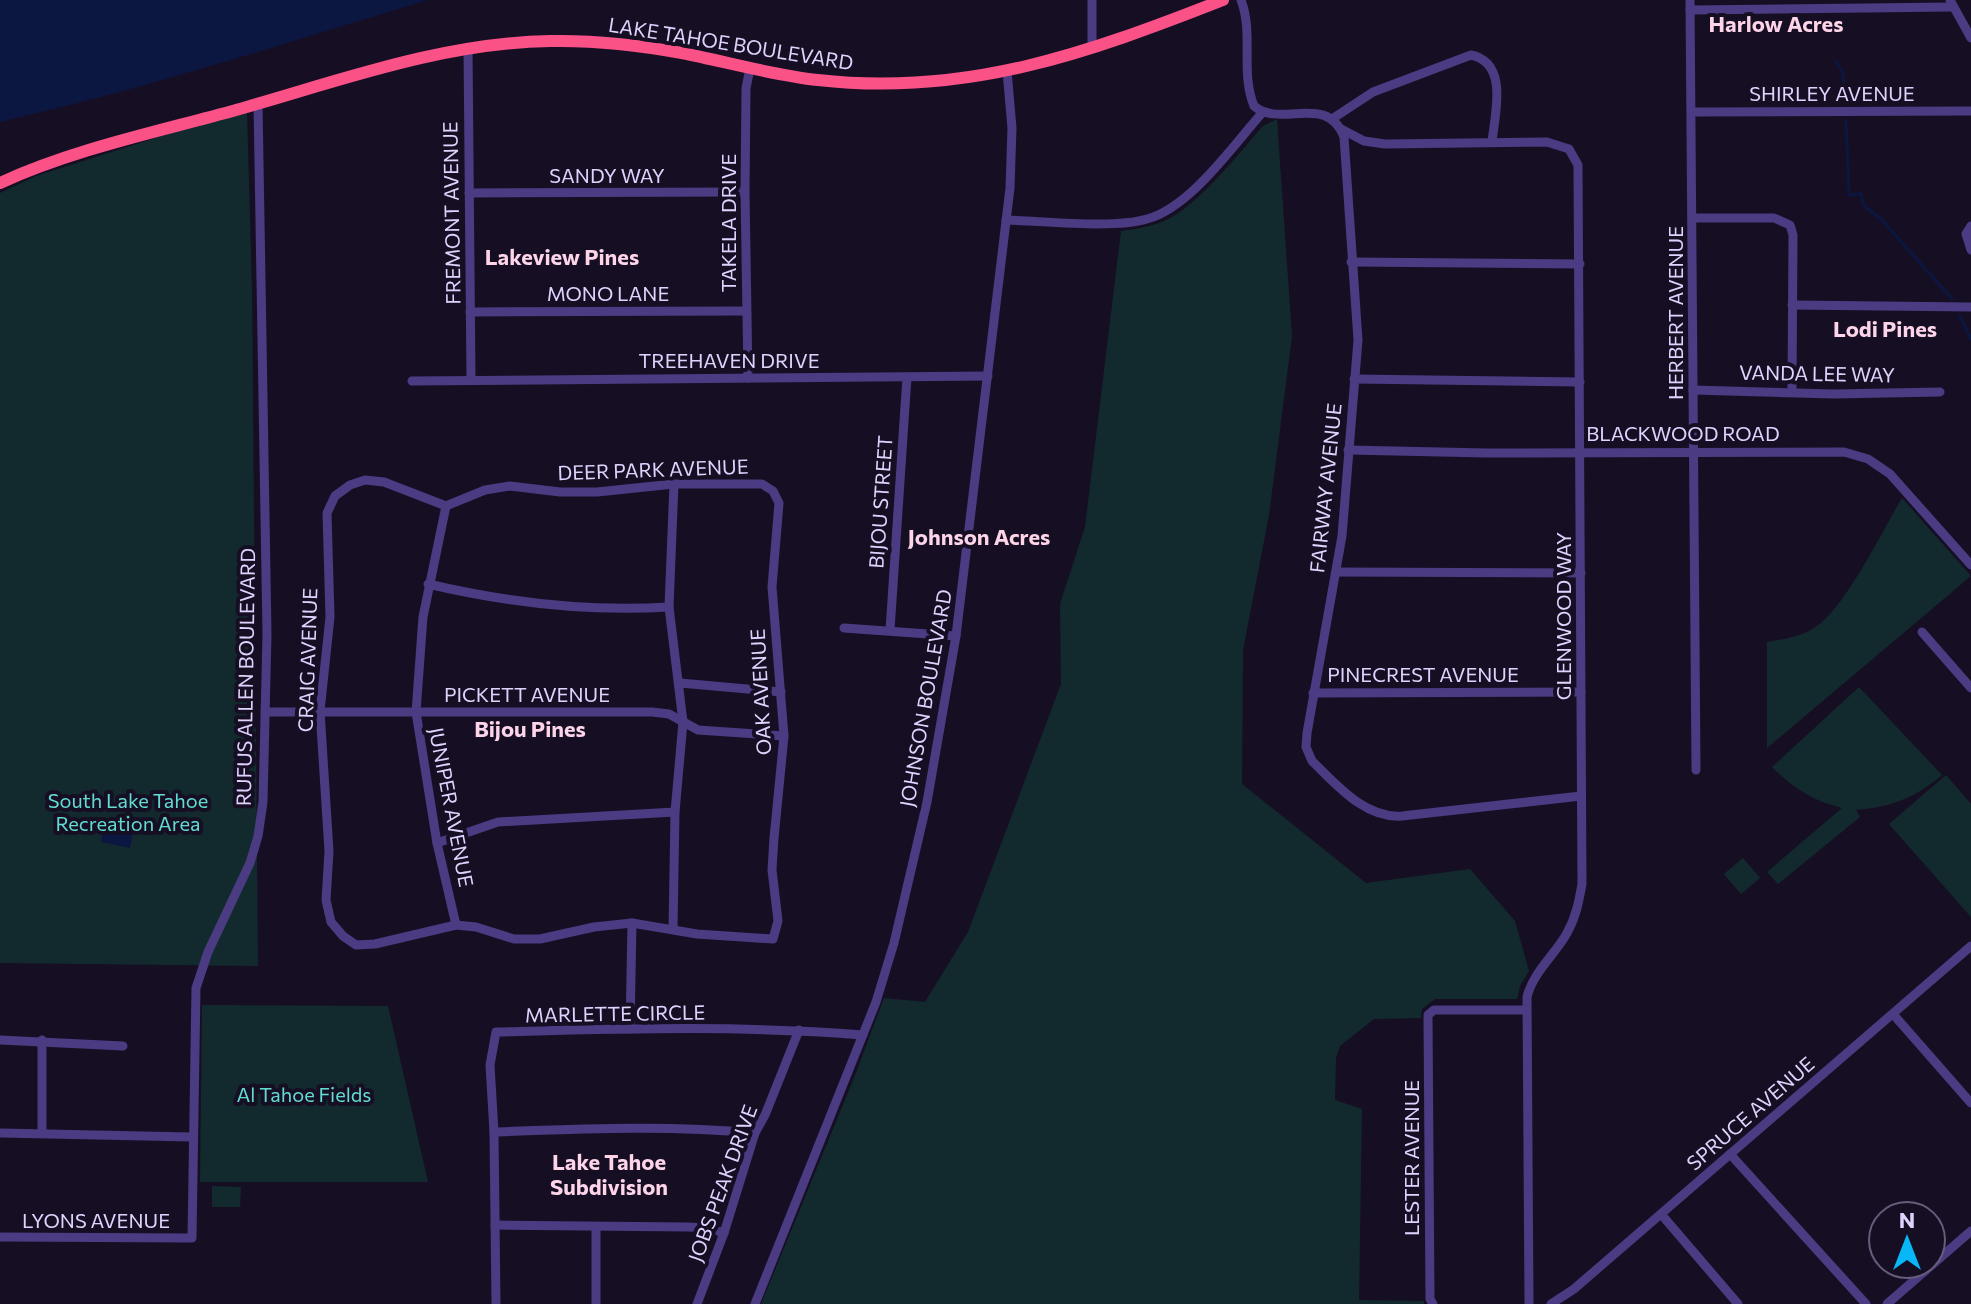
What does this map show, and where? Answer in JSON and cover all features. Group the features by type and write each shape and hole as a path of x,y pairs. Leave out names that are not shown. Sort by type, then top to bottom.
{"highway":[{"name":"LAKE TAHOE BOULEVARD","path":"0,183 59,161 382,67 468,48 531,41 597,42 664,50 818,80 864,83 948,80 1007,71 1092,49 1223,0"}],"street":[{"path":"1092,0 1092,49"},
{"path":"1241,0 1246,15 1247,84 1254,106 1263,112 1319,114 1332,119 1341,129"},
{"path":"1690,5 1952,4 1971,38"},
{"name":"HERBERT AVENUE","path":"1690,5 1696,770"},
{"name":"FREMONT AVENUE","path":"468,48 471,379"},
{"path":"1332,119 1373,92 1471,55 1483,57 1493,67 1497,87 1492,142"},
{"name":"TAKELA DRIVE","path":"748,378 745,192 746,88 750,68"},
{"name":"JOHNSON BOULEVARD","path":"755,1304 863,1035 894,943 927,802 956,636 1006,220 1013,144 1007,71"},
{"name":"RUFUS ALLEN BOULEVARD","path":"192,1238 196,988 203,965 250,863 263,802 267,634 258,103"},
{"name":"SHIRLEY AVENUE","path":"1692,112 1971,111"},
{"path":"1006,220 1130,222 1159,215 1186,196 1263,112"},
{"name":"GLENWOOD WAY","path":"1341,129 1373,144 1547,142 1569,149 1575,156 1579,179 1582,884 1579,902 1567,933 1529,987 1526,1010 1529,1042 1529,1304"},
{"name":"FAIRWAY AVENUE","path":"1341,129 1357,325 1342,536 1313,693 1307,733 1308,754 1359,803 1373,812 1392,817 1581,796"},
{"name":"SANDY WAY","path":"469,193 745,192"},
{"path":"1693,218 1774,218 1790,225 1793,235 1792,391"},
{"path":"1971,226 1966,239 1971,250"},
{"path":"1351,262 1580,264"},
{"path":"1792,305 1971,307"},
{"name":"MONO LANE","path":"470,312 746,311"},
{"name":"TREEHAVEN DRIVE","path":"412,381 988,376"},
{"name":"BIJOU STREET","path":"890,630 907,377"},
{"path":"1354,379 1580,382"},
{"name":"VANDA LEE WAY","path":"1693,390 1834,394 1940,392"},
{"name":"BLACKWOOD ROAD","path":"1348,450 1830,451 1868,459 1890,474 1971,565"},
{"name":"CRAIG AVENUE","path":"446,506 384,482 365,480 350,485 335,496 327,513 330,617 320,711 329,851 326,900 331,922 356,945 375,944 456,925"},
{"path":"456,925 476,927 514,939 540,939 632,923 673,929 675,812 683,722 669,607 674,484"},
{"name":"DEER PARK AVENUE","path":"446,506 485,490 510,486 560,492 597,492 674,484 762,484 773,491"},
{"name":"OAK AVENUE","path":"673,929 697,934 773,939 778,921 772,870 784,736 772,587 779,503 773,491"},
{"name":"JUNIPER AVENUE","path":"446,506 423,617 416,712 437,843 456,925"},
{"path":"1336,572 1581,573"},
{"path":"428,584 542,606 588,609 669,607"},
{"path":"844,628 956,636"},
{"path":"1922,632 1971,688"},
{"path":"680,683 781,692"},
{"name":"PINECREST AVENUE","path":"1313,693 1581,692"},
{"name":"PICKETT AVENUE","path":"265,712 652,712 669,714 698,730 784,736"},
{"path":"437,843 498,822 675,812"},
{"path":"630,1029 632,923"},
{"name":"SPRUCE AVENUE","path":"1551,1304 1565,1301 1971,946"},
{"name":"LESTER AVENUE","path":"1433,1304 1430,1299 1430,1011 1526,1010"},
{"path":"1893,1014 1971,1103"},
{"name":"MARLETTE CIRCLE","path":"496,1304 490,1065 496,1032 799,1030 863,1035"},
{"name":"JOBS PEAK DRIVE","path":"697,1304 724,1233 755,1133 799,1030"},
{"path":"0,1040 123,1046"},
{"path":"42,1040 42,1133"},
{"path":"494,1132 640,1127 755,1133"},
{"path":"0,1133 192,1137"},
{"path":"1730,1154 1866,1304"},
{"path":"1661,1214 1738,1304"},
{"path":"495,1225 688,1227 724,1233"},
{"path":"596,1227 596,1304"},
{"path":"1887,1304 1971,1231"},
{"name":"LYONS AVENUE","path":"0,1237 192,1238"}],"green space":[{"name":"South Lake Tahoe Recreation Area","path":"234,113 247,113 252,291 258,966 0,963 0,193 36,176"},
{"path":"1277,119 1292,336 1269,515 1243,650 1242,784 1366,883 1470,869 1515,921 1529,971 1517,999 1435,999 1422,1009 1421,1018 1374,1019 1340,1046 1336,1058 1335,1100 1362,1109 1359,1300 1424,1301 1424,1304 761,1304 884,998 925,1002 968,932 1061,684 1060,604 1085,527 1121,231 1164,221 1190,204 1263,126"},
{"path":"1902,498 1971,576 1767,748 1767,642 1803,634 1826,618 1850,587"},
{"path":"1859,687 1942,775 1902,800 1856,810 1860,817 1778,884 1767,872 1842,808 1804,793 1772,767"},
{"path":"1946,775 1971,804 1971,917 1889,824"},
{"path":"1743,858 1760,878 1741,894 1724,874"},
{"name":"Al Tahoe Fields","path":"202,1005 388,1006 428,1182 200,1182"},
{"path":"212,1186 241,1187 240,1207 212,1207"}],"water":[{"path":"0,0 428,0 162,80 0,122"},
{"path":"104,824 134,829 130,848 101,842"}],"waterway":[{"path":"1836,61 1843,73 1845,103"},
{"path":"1846,120 1849,195 1861,194 1864,206 1882,220 1952,299"},
{"path":"1960,316 1971,339"}],"district":[{"name":"Harlow Acres","path":"1776,23"},
{"name":"Lakeview Pines","path":"562,256"},
{"name":"Lodi Pines","path":"1885,328"},
{"name":"Johnson Acres","path":"979,536"},
{"name":"Bijou Pines","path":"530,728"},
{"name":"Lake Tahoe Subdivision","path":"609,1174"}]}
